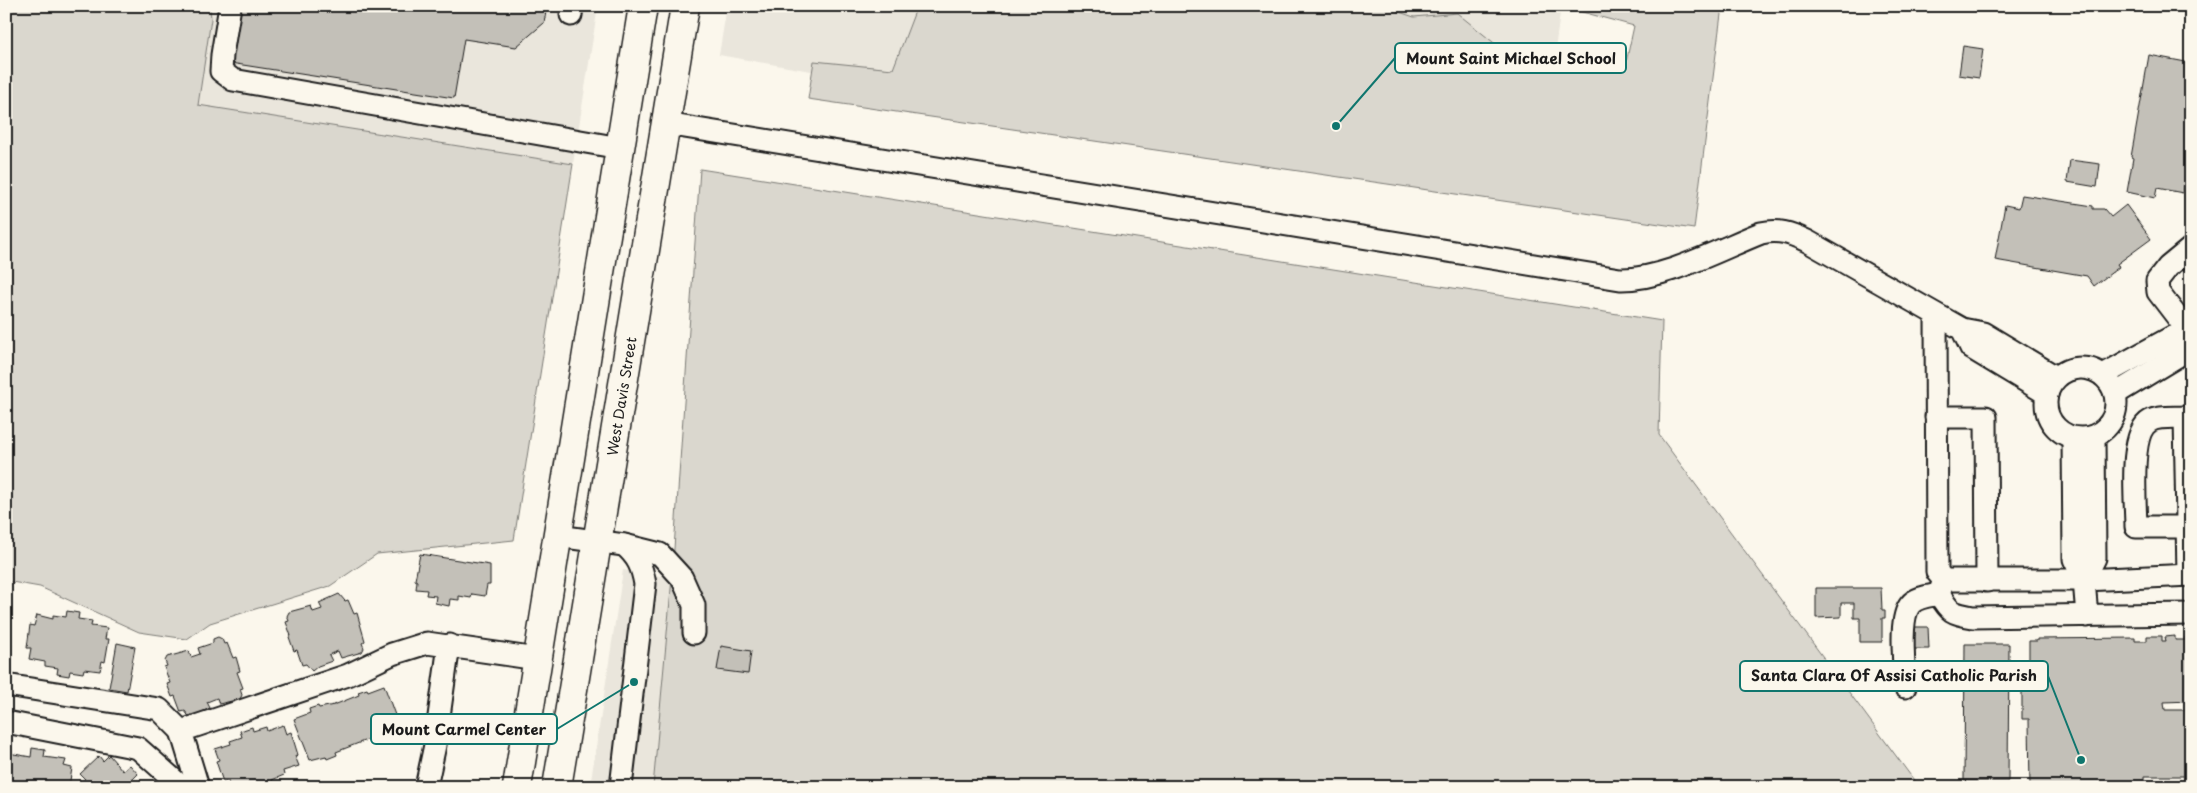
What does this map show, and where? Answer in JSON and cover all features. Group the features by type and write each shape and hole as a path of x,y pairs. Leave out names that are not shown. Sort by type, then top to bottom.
{"main road":[{"path":"517,787 643,6"},
{"name":"West Davis Street","path":"557,787 685,6"}],"lane":[{"path":"230,6 222,55 222,71 233,80 620,148"},
{"path":"666,124 1620,279 1647,277 1667,271 1761,233 1774,230 1786,232 1807,241 1962,329 1971,348 2052,385"},
{"path":"2191,248 2168,267 2157,281 2158,292 2191,336"},
{"path":"1936,314 1936,572 1947,608 1954,614 1973,617 2191,614"},
{"path":"2103,374 2172,337 2191,336"},
{"path":"2115,394 2181,354 2191,336"},
{"path":"2075,367 2090,368 2103,374 2112,386 2115,394 2115,412 2109,425 2094,436 2086,438 2073,438 2060,432 2051,422 2046,409 2052,385 2075,367"},
{"path":"1936,417 1986,416 1987,581"},
{"path":"1906,687 1904,618 1910,604 1941,587 1987,581 2084,580 2189,575 2189,527 2188,417 2150,420 2142,428 2136,444 2136,527 2189,527"},
{"path":"2084,580 2095,558 2094,436"},
{"path":"2073,438 2074,559 2084,580 2087,616"},
{"path":"558,536 624,545 660,554 682,578 694,605 694,633"},
{"path":"621,787 645,584 642,567 634,554 624,545"},
{"path":"181,731 348,675 392,654 427,643 538,659"},
{"path":"426,787 435,745 449,645"},
{"path":"6,685 159,709 181,731 198,787"},
{"path":"6,722 138,748 182,787"}],"shaded area":[{"path":"6,6 210,6 211,19 198,105 573,164 514,540 377,554 330,586 210,623 187,639 139,632 40,587 6,581"},
{"path":"210,6 598,6 573,164 198,105 211,19"},
{"path":"727,6 1561,6 1535,197 719,55"},
{"path":"917,6 1382,6 1414,17 1457,13 1509,55 1625,67 1634,26 1560,6 1722,6 1694,229 808,99 814,61 893,69"},
{"path":"700,169 1662,321 1659,435 1919,787 653,787 672,578"},
{"path":"623,570 672,578 653,787 590,787"}],"building":[{"path":"239,6 547,6 544,23 516,47 464,39 454,98 230,63"},
{"path":"1963,46 1983,49 1979,78 1959,75"},
{"path":"2149,55 2191,63 2191,133 2183,193 2157,188 2155,198 2127,192 2133,158 2131,157"},
{"path":"2070,160 2100,164 2097,187 2067,182"},
{"path":"2022,195 2093,206 2093,209 2104,209 2111,217 2126,205 2151,239 2117,264 2119,267 2094,286 2087,276 1995,260 2005,205 2019,208"},
{"path":"420,554 490,565 490,585 487,585 485,596 472,594 471,598 459,596 459,600 450,599 449,606 435,603 436,596 426,595 427,590 416,589 417,581 415,580"},
{"path":"1816,588 1881,588 1882,610 1885,610 1885,618 1882,618 1882,642 1860,642 1860,618 1854,618 1854,603 1841,603 1841,617 1816,618"},
{"path":"339,594 345,601 348,600 354,614 357,613 365,641 362,643 364,648 362,652 341,658 338,651 329,655 332,661 318,666 312,671 306,664 302,665 297,650 294,651 286,622 289,621 287,616 289,612 311,606 313,612 322,609 319,603"},
{"path":"67,611 79,613 78,619 92,621 91,626 107,628 105,639 109,639 105,662 102,661 100,671 84,669 83,673 70,671 69,676 57,674 58,668 45,666 45,662 29,659 31,648 27,648 30,625 34,626 37,615 53,619 53,615 66,617"},
{"path":"1913,627 1928,627 1929,649 1914,649"},
{"path":"6,632 12,646 6,648"},
{"path":"2147,636 2162,636 2162,641 2166,641 2165,637 2175,636 2175,640 2185,640 2185,637 2191,636 2191,701 2164,702 2165,710 2191,710 2191,776 2144,776 2144,787 2030,787 2029,719 2022,719 2022,686 2029,686 2029,641 2037,641 2037,639 2135,638 2135,641 2147,641"},
{"path":"218,637 222,639 224,644 227,643 233,658 236,657 240,671 237,672 243,688 240,689 242,695 240,699 219,704 217,698 207,702 210,708 190,718 185,711 181,712 175,696 172,697 167,684 170,683 164,667 167,666 165,661 167,657 189,651 191,657 200,654 198,648 213,643 213,639"},
{"path":"117,643 135,647 127,691 109,688"},
{"path":"1965,644 2009,644 2008,781 1964,781"},
{"path":"721,646 751,651 748,674 717,670"},
{"path":"384,685 399,726 384,734 385,737 375,741 374,737 336,752 337,755 327,759 326,756 310,760 294,719 310,713 309,709 318,706 319,708 334,705 359,695 358,692 367,689 368,691"},
{"path":"283,725 286,734 291,732 298,755 295,756 299,766 283,771 284,775 272,780 274,784 266,787 262,787 261,784 253,787 230,787 228,781 223,782 216,761 219,760 215,749 231,744 230,741 242,737 240,731 252,727 253,731 266,727 267,731"},
{"path":"32,748 45,750 44,757 66,760 64,766 72,768 69,787 6,787 8,753 31,757"},
{"path":"109,755 123,771 130,765 138,774 132,780 137,787 82,787 79,784 85,779 80,774 99,756 103,761"}],"place":[{"name":"Mount Saint Michael School","path":"1336,126"},
{"name":"Mount Carmel Center","path":"634,682"},
{"name":"Santa Clara Of Assisi Catholic Parish","path":"2081,760"}]}
